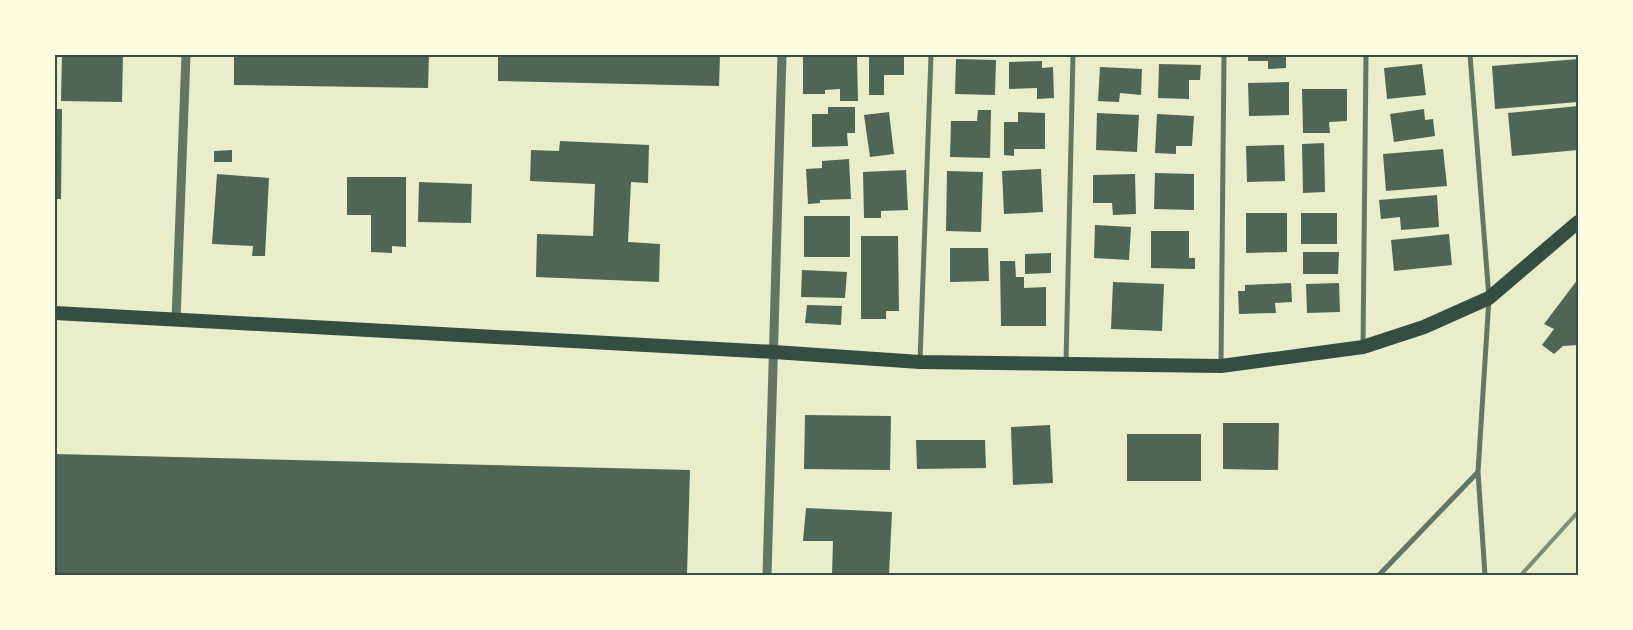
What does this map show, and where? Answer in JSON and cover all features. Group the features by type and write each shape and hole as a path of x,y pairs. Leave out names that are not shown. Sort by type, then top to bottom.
{"highway":[{"path":"55,313 774,352 920,362 1220,366 1363,347 1424,327 1490,298 1578,222"}],"street":[{"path":"176,320 186,55"},
{"path":"767,575 782,55"},
{"path":"920,362 931,55"},
{"path":"1066,363 1073,55"},
{"path":"1220,366 1224,55"},
{"path":"1363,347 1366,55"},
{"path":"1470,55 1490,298 1478,472 1485,575"},
{"path":"1379,575 1478,472"}],"building":[{"path":"62,55 123,55 122,102 61,101"},
{"path":"242,55 429,55 428,88 234,85 234,57 242,57"},
{"path":"498,55 720,55 719,86 498,81"},
{"path":"1156,55 1185,55 1185,57 1156,57"},
{"path":"1248,55 1286,55 1286,68 1268,69 1268,61 1248,61"},
{"path":"857,56 858,101 840,101 840,89 825,90 825,94 803,94 803,57"},
{"path":"869,57 904,57 904,75 884,75 884,95 869,95"},
{"path":"956,59 996,60 995,95 955,94"},
{"path":"1578,59 1578,102 1495,109 1492,66"},
{"path":"1042,61 1042,68 1053,67 1054,98 1037,99 1037,88 1009,89 1009,62"},
{"path":"1159,64 1201,65 1200,80 1189,80 1189,99 1158,98"},
{"path":"1422,64 1426,95 1387,99 1384,68"},
{"path":"1100,67 1142,69 1141,95 1120,93 1119,102 1098,101"},
{"path":"1289,82 1289,115 1249,116 1248,83"},
{"path":"1302,89 1347,89 1347,121 1329,122 1330,133 1303,133"},
{"path":"1578,106 1578,150 1512,156 1508,113"},
{"path":"828,107 855,107 855,133 847,133 848,146 812,147 812,114 828,114"},
{"path":"55,109 62,109 61,199 55,199"},
{"path":"1424,109 1425,120 1433,119 1435,136 1394,142 1390,114"},
{"path":"978,110 991,110 990,158 950,157 951,121 977,121"},
{"path":"889,112 894,154 870,157 864,115"},
{"path":"1018,112 1045,113 1045,149 1014,149 1014,156 1004,155 1004,122 1018,122"},
{"path":"1097,113 1139,115 1137,152 1096,150"},
{"path":"1157,114 1194,116 1192,146 1176,146 1176,154 1155,153"},
{"path":"560,141 649,145 648,183 631,182 628,242 660,244 659,282 536,277 537,234 593,236 595,184 530,181 531,150 559,151"},
{"path":"1324,143 1325,192 1303,193 1302,144"},
{"path":"1284,145 1285,181 1247,182 1246,146"},
{"path":"1443,149 1447,186 1386,191 1383,154"},
{"path":"232,150 232,162 214,162 214,151"},
{"path":"849,159 851,199 820,200 820,203 808,204 806,169 822,168 822,161"},
{"path":"1041,169 1043,212 1004,214 1002,171"},
{"path":"906,170 908,210 881,211 881,218 864,218 863,172"},
{"path":"947,171 983,172 981,232 946,231"},
{"path":"1155,173 1194,174 1194,210 1154,209"},
{"path":"217,174 269,178 265,256 252,256 253,246 212,244"},
{"path":"1135,174 1136,214 1113,215 1112,203 1093,203 1093,175"},
{"path":"347,177 406,177 406,247 392,246 392,253 371,252 371,215 347,215"},
{"path":"419,182 472,184 471,223 418,222"},
{"path":"1437,195 1439,227 1401,230 1400,217 1381,219 1379,200"},
{"path":"1246,213 1287,213 1287,252 1246,253"},
{"path":"1301,213 1337,213 1337,244 1301,244"},
{"path":"804,216 850,216 850,257 804,257"},
{"path":"1095,225 1131,227 1129,260 1094,258"},
{"path":"1151,231 1189,231 1189,258 1195,258 1195,269 1151,268"},
{"path":"1449,234 1452,265 1394,271 1391,240"},
{"path":"861,236 898,236 899,311 886,311 886,319 861,319"},
{"path":"950,248 988,248 989,281 950,282"},
{"path":"1303,252 1339,252 1338,274 1303,274"},
{"path":"1051,253 1051,273 1025,274 1025,254"},
{"path":"1000,261 1015,261 1016,277 1024,277 1024,288 1046,287 1046,326 1001,326"},
{"path":"802,270 847,272 845,298 801,297"},
{"path":"1578,279 1578,345 1563,346 1554,354 1542,345 1554,329 1544,324"},
{"path":"1113,282 1164,284 1162,331 1111,329"},
{"path":"1291,283 1292,302 1275,303 1276,313 1239,314 1238,291 1245,291 1245,285"},
{"path":"1339,283 1340,312 1307,313 1306,284"},
{"path":"807,305 842,306 841,325 805,323"},
{"path":"805,415 891,416 890,470 804,469"},
{"path":"1223,423 1279,423 1278,470 1223,469"},
{"path":"1050,425 1053,483 1013,485 1011,427"},
{"path":"1127,434 1201,434 1201,481 1127,481"},
{"path":"916,440 985,440 986,468 917,469"},
{"path":"55,454 690,470 687,575 55,575"},
{"path":"806,508 892,512 889,575 832,575 833,541 803,541"}],"railway":[{"path":"1521,575 1578,512"}]}
